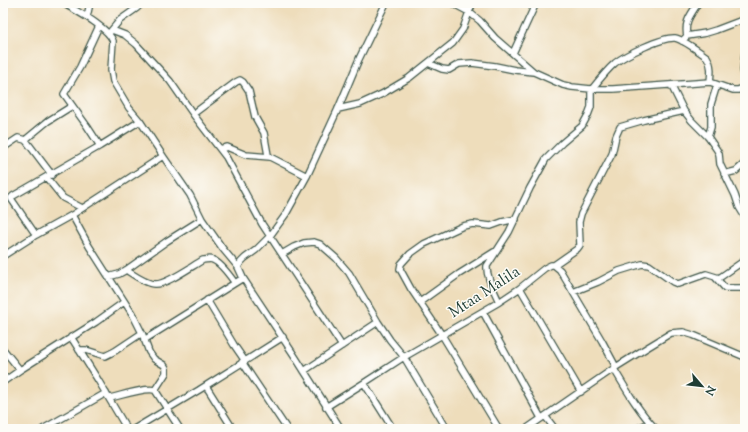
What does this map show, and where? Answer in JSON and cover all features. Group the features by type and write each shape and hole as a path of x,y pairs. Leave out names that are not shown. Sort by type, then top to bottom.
{"street":[{"path":"63,3 110,32 125,35 136,44 170,81 226,157 262,224 342,346"},
{"path":"86,17 90,3"},
{"path":"110,32 120,20 142,3"},
{"path":"238,267 245,258 256,250 270,236 286,214 307,176 386,3"},
{"path":"452,3 480,21 495,38 534,72 572,88 613,89 710,82 733,90 738,90 745,87"},
{"path":"338,108 360,104 382,94 409,78 453,43 463,29 468,12 473,3"},
{"path":"512,53 536,3"},
{"path":"687,36 687,22 698,3"},
{"path":"682,41 687,36 706,33 745,19"},
{"path":"99,26 80,67 64,94 100,146"},
{"path":"110,32 113,41 111,70 113,81 129,108 140,121 190,195 202,218 223,249 238,267 243,278 283,337 341,429"},
{"path":"499,302 488,275 487,266 509,232 546,159 582,126 591,107 592,89 604,74 616,63 647,46 675,38 708,57 711,68 710,82"},
{"path":"745,52 743,70 745,79"},
{"path":"428,63 442,69 449,70 459,64 472,63 534,72"},
{"path":"193,114 240,80 249,91 255,117 264,133 268,155 270,157"},
{"path":"708,137 711,127 711,104 717,84"},
{"path":"671,85 684,111 708,137 717,150 724,174 745,217"},
{"path":"25,140 48,121 72,106"},
{"name":"Mtaa Malila","path":"326,407 404,357 499,302 520,288 545,268 554,265 577,249 580,245 579,222 581,214 612,154 616,136 620,127 684,111"},
{"path":"36,235 11,198 140,121"},
{"path":"3,148 18,138 25,140 63,198 82,208"},
{"path":"220,148 227,147 246,155 270,157 307,176"},
{"path":"3,256 72,215 163,156"},
{"path":"724,174 736,171 745,163"},
{"path":"72,215 89,246 133,315 149,352 154,359 166,368 166,373 155,390"},
{"path":"108,276 119,274 126,270 202,218"},
{"path":"499,429 442,335 411,289 400,269 400,264 410,254 424,244 463,226 473,224 491,226 516,219"},
{"path":"282,254 304,243 314,242 320,244 336,258 349,273 378,322 404,357 447,429"},
{"path":"420,302 459,274 496,251"},
{"path":"126,270 149,283 155,284 169,280 203,260 208,259 213,260 220,265 235,283"},
{"path":"573,292 598,282 619,270 642,264 649,265 678,284 706,274 719,278 745,260"},
{"path":"554,265 560,270 602,340 631,397 656,429"},
{"path":"715,277 725,288 745,289"},
{"path":"144,340 243,278"},
{"path":"520,288 581,392"},
{"path":"207,300 287,429"},
{"path":"3,382 96,322 124,302"},
{"path":"483,312 543,417 555,429"},
{"path":"304,371 378,322"},
{"path":"526,429 615,368 671,333 683,332 693,335 745,357"},
{"path":"79,350 86,350 105,356 142,333"},
{"path":"71,337 110,398 127,429"},
{"path":"134,429 206,386 283,337"},
{"path":"3,350 20,370"},
{"path":"364,384 393,429"},
{"path":"206,386 233,429"},
{"path":"110,398 144,390 155,390 180,429"},
{"path":"43,429 106,393"},
{"path":"636,429 650,423"}]}
